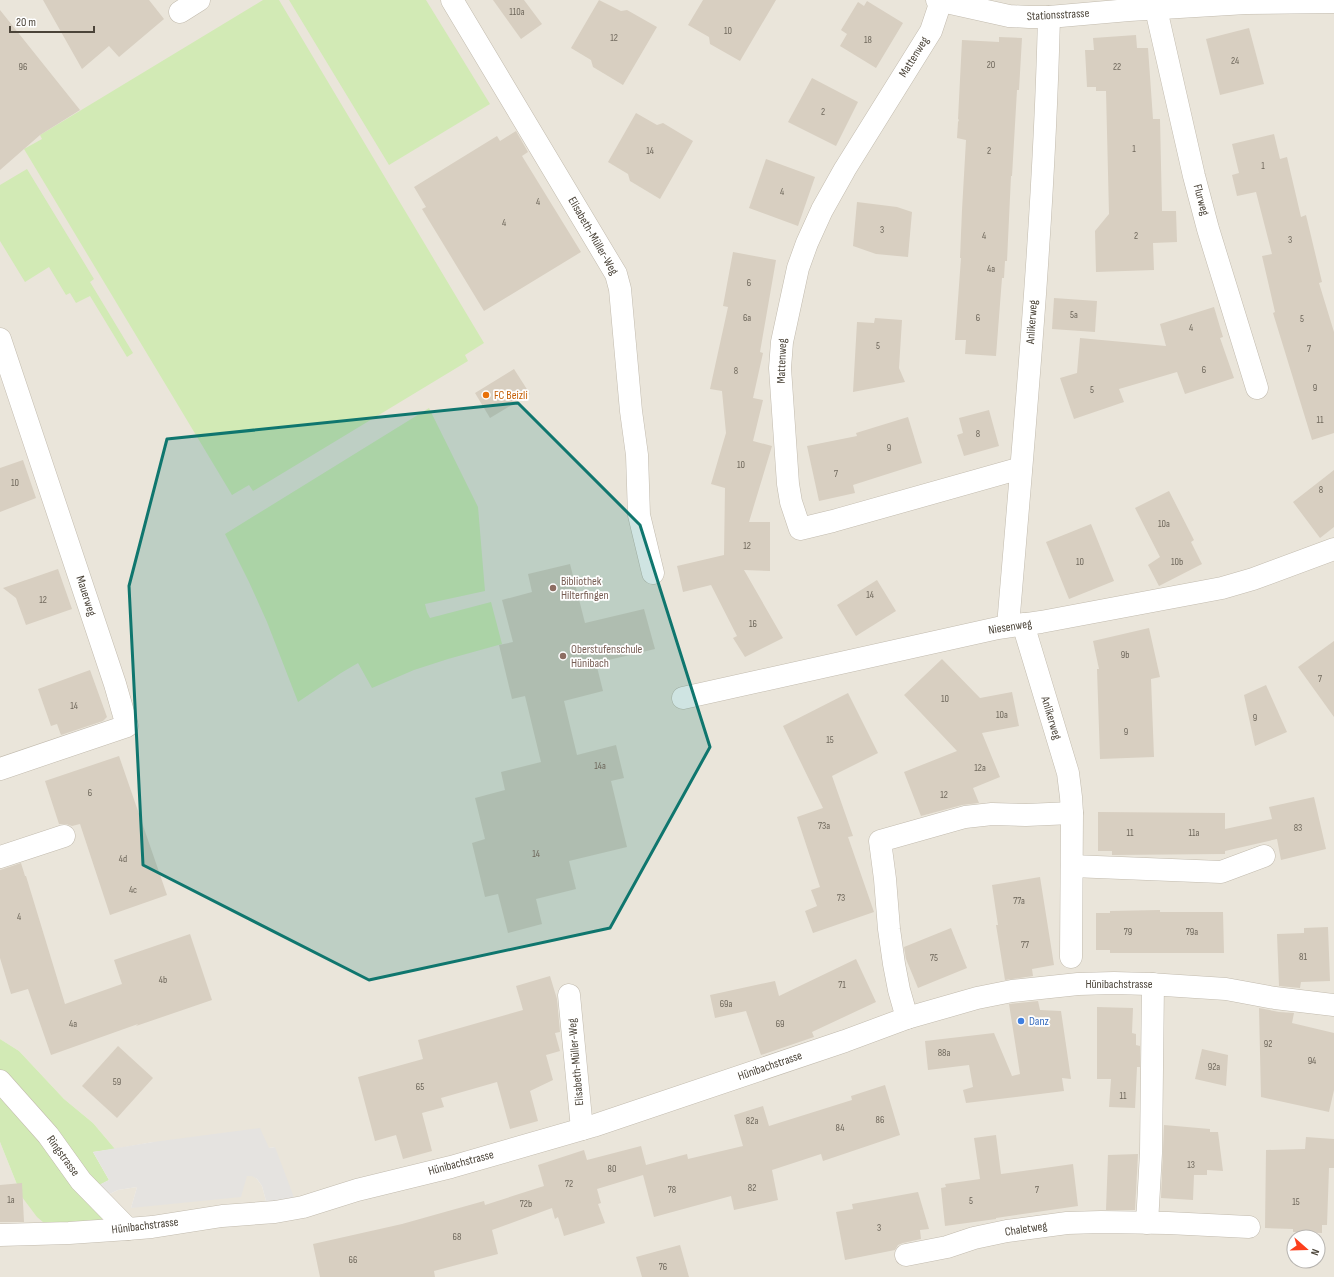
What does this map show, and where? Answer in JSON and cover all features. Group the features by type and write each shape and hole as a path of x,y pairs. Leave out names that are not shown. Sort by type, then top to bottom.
{"street":[{"path":"180,12 199,0"},
{"name":"Elisabeth-Müller-Weg","path":"452,0 616,274 620,289 636,455 639,515 653,573"},
{"name":"Stationsstrasse","path":"939,0 1009,16 1049,17 1156,9 1181,3 1334,2"},
{"name":"Mattenweg","path":"939,0 931,31 845,169 822,210 807,243 798,268 782,342 780,368 788,484 791,502 800,529 834,521 1021,468"},
{"name":"Flurweg","path":"1156,9 1194,176 1208,229 1257,388"},
{"name":"Anlikerweg","path":"1049,17 1047,86 1040,204 1021,468 1016,625 1068,773 1072,813 1071,957"},
{"name":"Mauerweg","path":"0,340 115,684 127,726 0,769"},
{"name":"Niesenweg","path":"683,698 1016,625 1041,622 1222,588 1253,579 1334,549"},
{"path":"907,1018 899,990 894,964 880,841 965,817 992,814 1026,815 1072,813"},
{"path":"0,857 64,836"},
{"path":"1072,866 1222,872 1264,856"},
{"name":"Hünibachstrasse","path":"0,1235 69,1233 152,1227 222,1216 277,1212 303,1207 357,1190 451,1167 582,1129 845,1041 907,1018 977,998 1012,991 1078,984 1153,984 1226,989 1275,998 1334,1004"},
{"path":"1148,1223 1151,1153 1153,984"},
{"name":"Elisabeth-Müller-Weg","path":"569,995 582,1129"},
{"name":"Ringstrasse","path":"0,1081 48,1135 81,1181 128,1229"},
{"name":"Chaletweg","path":"906,1255 947,1247 974,1238 1008,1231 1067,1223 1148,1223 1249,1227"}],"highlighted area":[{"path":"518,403 640,525 710,747 610,928 369,980 143,865 129,586 167,439"}],"shaded area":[{"path":"0,0 1334,0 1334,1277 0,1277 0,1142 22,1197 99,1199 118,1190 137,1187 131,1208 247,1176 253,1176 262,1186 269,1212 275,1147 269,1148 153,1142 115,1149 93,1123 64,1099 19,1051 0,1039"},
{"path":"260,1128 269,1148 275,1147 298,1208 269,1212 262,1186 257,1179 252,1176 247,1176 241,1197 131,1208 137,1187 118,1190 99,1199 89,1190 109,1180 93,1152 153,1142"}],"green space":[{"path":"263,0 279,0 484,343 465,355 468,361 253,491 249,485 232,495 24,149 42,139 40,135"},
{"path":"289,0 426,0 490,104 389,165"},
{"path":"27,169 94,279 90,282 133,353 127,357 90,296 76,303 70,293 66,295 49,267 25,282 0,241 0,185"},
{"path":"429,408 478,507 485,591 425,604 427,612 430,618 491,602 502,644 414,670 372,688 358,663 298,702 267,622 225,534"},
{"path":"0,1039 19,1051 64,1099 93,1123 115,1149 93,1152 109,1180 90,1190 128,1229 56,1233 37,1217 22,1197 0,1142"}],"building":[{"path":"43,0 149,0 164,19 119,57 109,46 82,69"},
{"path":"493,0 524,0 542,24 521,39"},
{"path":"599,0 621,11 627,10 657,27 623,85 593,67 591,60 571,48"},
{"path":"703,0 776,0 740,61 710,44 709,37 688,25"},
{"path":"867,1 903,23 876,68 840,46 847,34 841,30 858,2 864,6"},
{"path":"0,10 80,110 40,135 0,170"},
{"path":"1249,28 1264,84 1220,95 1206,39"},
{"path":"1136,35 1137,48 1148,48 1153,119 1160,119 1162,211 1176,211 1177,242 1153,243 1154,270 1096,272 1095,231 1109,214 1106,91 1096,91 1096,87 1087,87 1085,50 1094,50 1093,38"},
{"path":"999,37 1022,38 1011,176 1007,261 1005,261 1004,278 1002,278 996,356 965,354 966,340 955,340 961,258 966,140 957,138 962,40 999,42"},
{"path":"812,78 858,102 836,146 788,122"},
{"path":"636,113 657,125 663,123 693,141 660,199 630,181 628,174 608,162"},
{"path":"516,131 528,152 522,156 581,252 484,311 422,209 426,207 414,187 497,136 500,141"},
{"path":"1274,134 1280,159 1287,157 1301,217 1306,215 1322,282 1319,283 1334,332 1334,433 1312,440 1273,313 1275,312 1262,256 1272,254 1256,192 1237,196 1232,175 1239,173 1232,144"},
{"path":"766,159 815,177 798,226 749,208"},
{"path":"857,202 897,207 912,212 908,257 876,254 853,246"},
{"path":"733,252 776,260 760,352 763,353 753,398 763,400 753,441 772,446 749,522 770,522 770,571 744,570 783,638 745,657 733,638 737,636 711,585 683,592 677,566 724,555 725,488 711,484 726,433 722,391 710,389 728,307 723,306"},
{"path":"1054,298 1097,301 1095,332 1052,329"},
{"path":"1214,307 1223,337 1220,338 1234,378 1185,394 1177,372 1119,389 1124,402 1074,419 1060,378 1077,373 1080,338 1166,346 1160,324"},
{"path":"875,318 902,320 899,368 905,382 853,392 857,322 874,323"},
{"path":"514,369 530,394 490,418 475,393"},
{"path":"989,410 999,446 964,456 957,435 963,433 959,418"},
{"path":"908,417 922,463 853,485 855,493 819,501 807,446 857,436 856,433"},
{"path":"23,460 36,498 0,512 0,468"},
{"path":"1334,470 1334,527 1320,538 1293,502"},
{"path":"1169,491 1194,540 1191,542 1202,564 1159,586 1148,565 1160,557 1135,508"},
{"path":"1091,524 1114,581 1069,599 1046,542"},
{"path":"570,564 585,623 644,609 655,649 596,663 603,691 564,701 577,755 616,745 624,778 611,781 627,847 569,861 576,889 536,899 542,924 508,933 498,894 485,897 472,843 485,839 475,798 505,790 501,772 541,762 525,696 512,699 499,645 513,642 502,600 532,592 528,574"},
{"path":"58,569 72,609 26,625 16,598 3,588"},
{"path":"877,580 896,611 856,636 837,605"},
{"path":"1149,628 1160,677 1151,679 1154,757 1100,759 1097,669 1099,669 1093,641"},
{"path":"1334,641 1334,717 1298,667"},
{"path":"942,659 980,698 1012,692 1019,726 982,733 1000,777 973,788 979,803 962,805 921,816 904,772 957,751 904,695"},
{"path":"90,670 107,717 103,721 61,735 57,724 51,726 38,689"},
{"path":"1266,685 1287,732 1255,746 1244,695"},
{"path":"848,693 878,753 832,776 853,836 848,837 874,912 813,933 805,911 817,906 811,890 820,887 797,817 823,808 783,726"},
{"path":"119,756 167,895 110,915 80,824 72,826 59,824 45,781"},
{"path":"1314,797 1326,849 1281,860 1277,839 1225,851 1225,854 1112,855 1112,851 1098,851 1098,812 1225,813 1225,829 1272,819 1269,807"},
{"path":"21,863 65,1004 122,984 114,960 190,934 212,1000 136,1026 138,1024 51,1055 28,989 11,994 0,958 0,870"},
{"path":"1040,877 1054,965 1032,969 1033,976 1005,980 996,925 998,925 992,885"},
{"path":"1160,910 1160,912 1223,912 1224,953 1110,953 1110,950 1096,950 1096,913 1110,913 1110,911"},
{"path":"1328,927 1330,981 1301,982 1300,988 1279,986 1277,934 1304,933 1304,928"},
{"path":"951,928 967,968 918,988 906,959 904,947"},
{"path":"856,959 876,1002 812,1032 814,1037 761,1055 746,1011 715,1018 710,995 775,981 779,996"},
{"path":"550,976 557,999 560,1032 555,1033 560,1051 546,1055 553,1080 530,1091 538,1121 510,1129 497,1082 441,1098 444,1107 422,1113 432,1151 403,1159 396,1135 375,1141 358,1077 423,1059 418,1040 523,1010 516,986"},
{"path":"1038,1001 1040,1010 1061,1011 1071,1079 1062,1078 1064,1091 966,1103 963,1090 973,1087 969,1065 928,1070 925,1041 994,1033 1012,1076 1020,1074 1009,1004"},
{"path":"1097,1007 1133,1008 1132,1033 1136,1034 1136,1045 1140,1046 1140,1067 1137,1067 1135,1108 1109,1107 1111,1079 1097,1079"},
{"path":"1259,1008 1294,1013 1292,1023 1334,1033 1334,1090 1329,1112 1261,1097"},
{"path":"118,1046 153,1078 117,1118 82,1086"},
{"path":"1202,1049 1228,1055 1226,1086 1195,1079"},
{"path":"885,1085 900,1135 823,1161 821,1154 772,1170 778,1200 734,1210 731,1196 654,1217 643,1175 597,1189 601,1203 598,1204 605,1223 564,1236 558,1217 555,1219 552,1208 492,1230 498,1254 434,1271 435,1277 320,1277 313,1244 402,1224 484,1201 485,1205 544,1186 538,1165 584,1150 587,1160 641,1146 646,1165 687,1154 688,1159 743,1146 734,1115 763,1106 769,1126 852,1100 851,1096"},
{"path":"1164,1125 1210,1129 1210,1132 1218,1132 1223,1171 1207,1170 1207,1175 1194,1175 1193,1200 1161,1198"},
{"path":"996,1135 1001,1174 1073,1164 1078,1206 945,1226 941,1188 946,1187 945,1184 980,1179 974,1138"},
{"path":"1306,1137 1334,1139 1334,1168 1329,1168 1327,1225 1322,1225 1322,1229 1265,1228 1266,1150 1305,1149"},
{"path":"1138,1154 1135,1210 1106,1210 1108,1155"},
{"path":"22,1183 24,1222 0,1222 0,1185"},
{"path":"918,1192 929,1229 920,1230 921,1239 898,1245 895,1250 845,1260 836,1212 853,1209 852,1204"},
{"path":"680,1245 689,1277 642,1277 636,1257"}],"place":[{"name":"FC Beizli","path":"486,395"},
{"name":"Bibliothek Hilterfingen","path":"553,588"},
{"name":"Oberstufenschule Hünibach","path":"563,656"},
{"name":"Danz","path":"1021,1021"}]}
